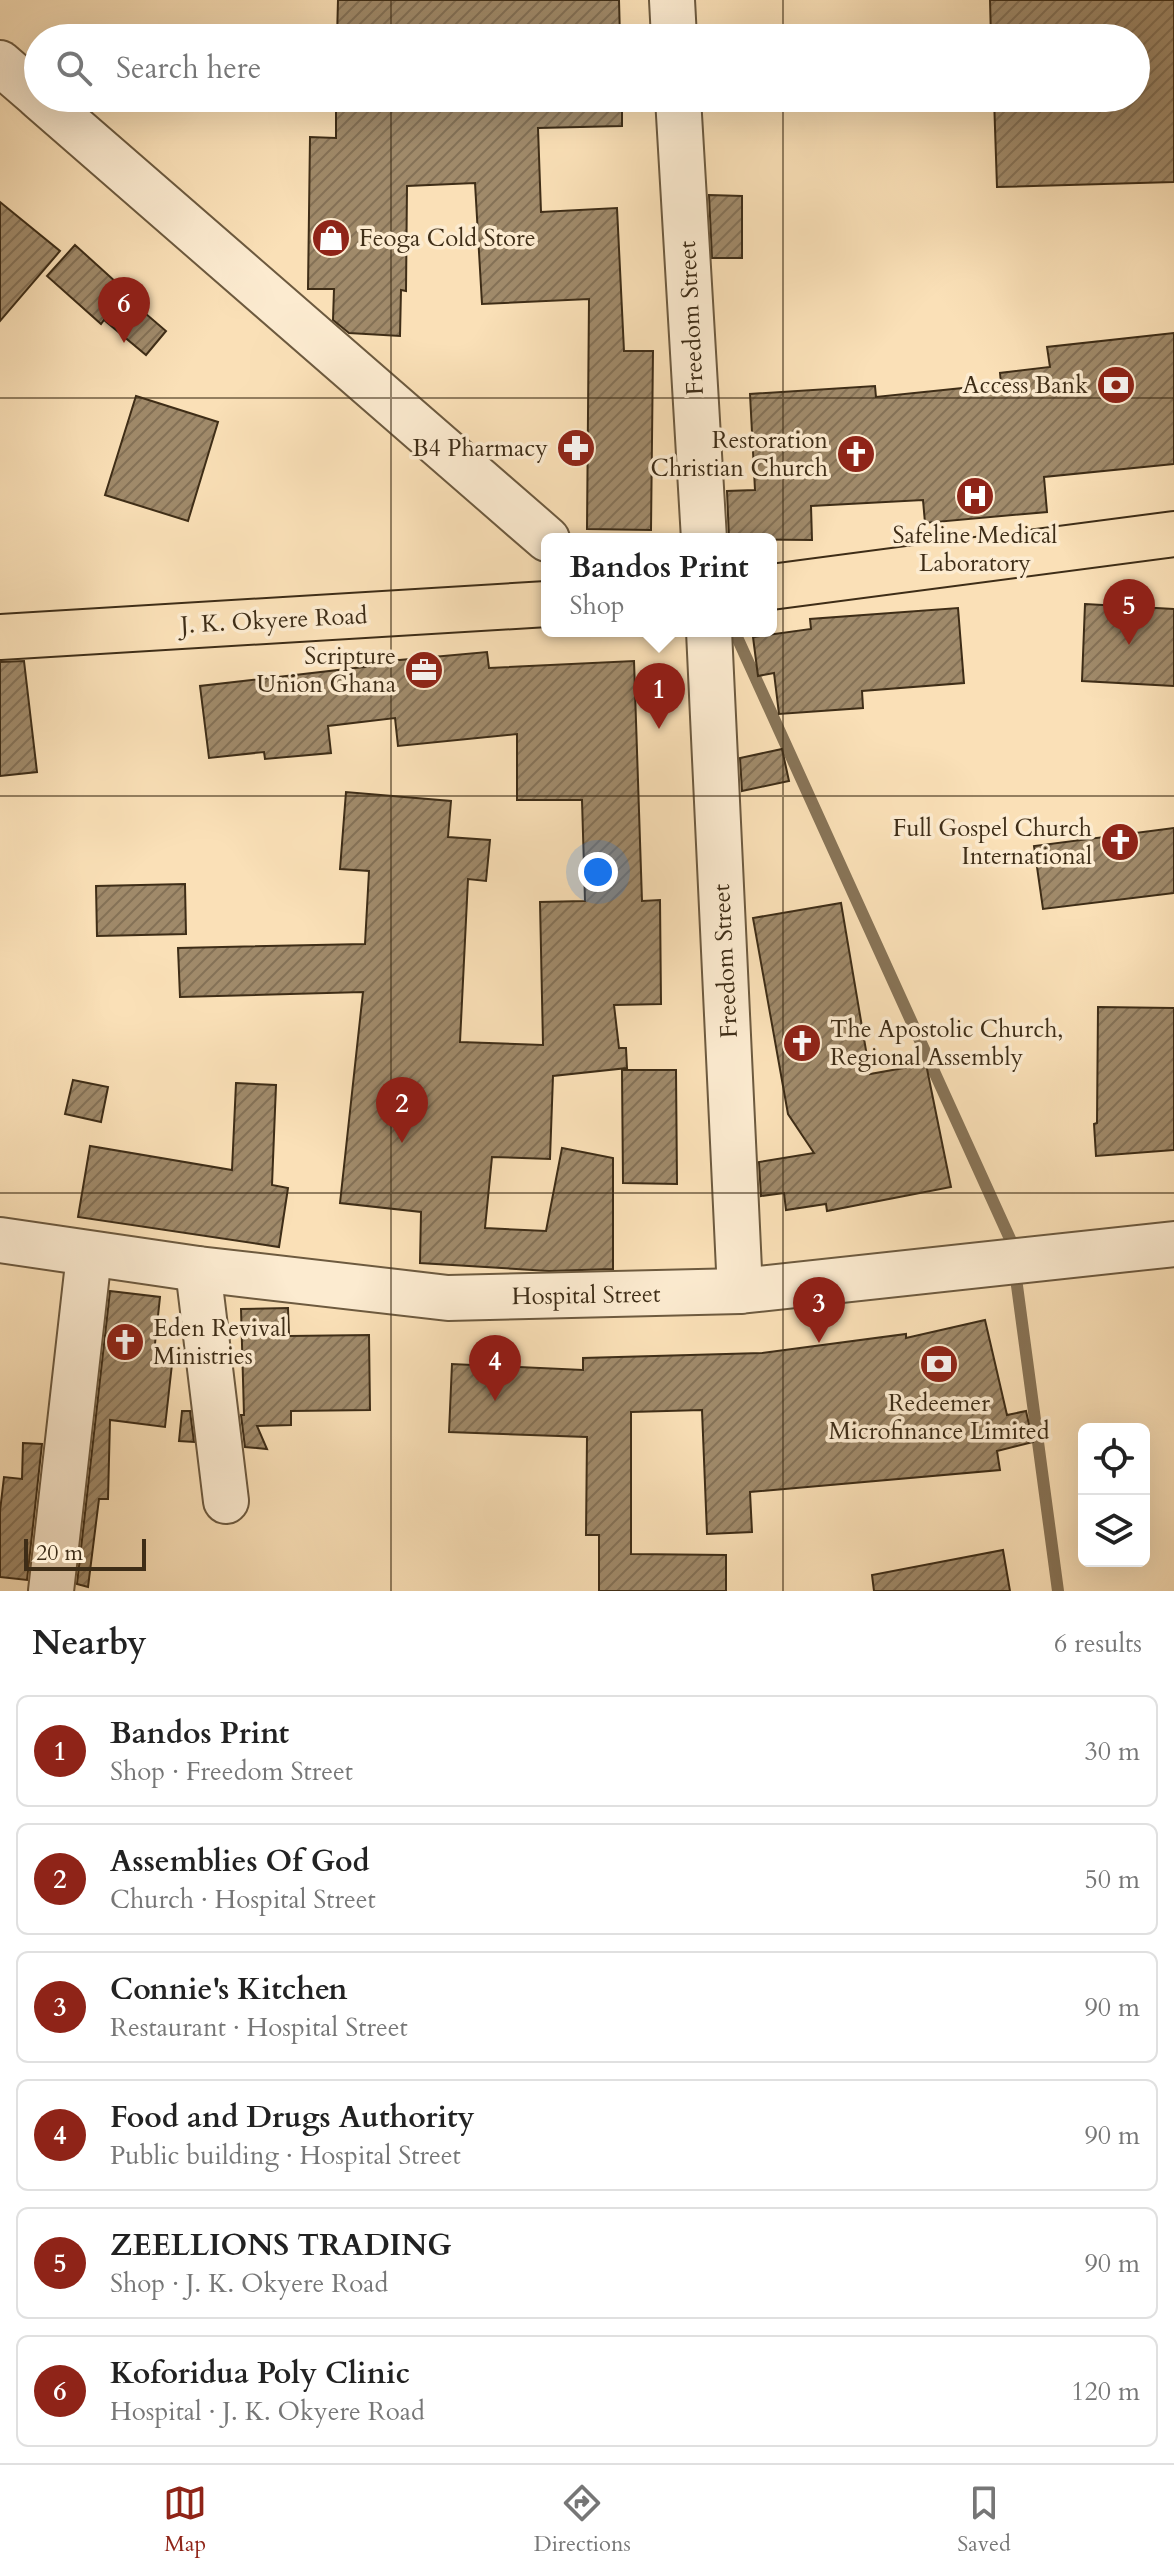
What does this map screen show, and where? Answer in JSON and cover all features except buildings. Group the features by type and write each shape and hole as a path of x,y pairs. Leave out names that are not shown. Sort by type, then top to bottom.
{"main road":[{"path":"777,586 1174,534"},
{"name":"J. K. Okyere Road","path":"0,637 541,604"}],"street":[{"path":"672,0 673,24"},
{"path":"0,63 24,84"},
{"path":"56,112 541,534"},
{"name":"Freedom Street","path":"679,112 704,533"},
{"name":"Freedom Street","path":"709,637 740,1291"},
{"name":"Hospital Street","path":"0,1240 89,1255 448,1298 740,1291 1174,1244"},
{"path":"51,1591 89,1255"},
{"path":"198,1269 226,1501"}],"waterway":[{"path":"737,637 1011,1241 1058,1591"}],"place":[{"name":"Feoga Cold Store","path":"331,238"},
{"name":"Koforidua Poly Clinic","path":"124,343"},
{"name":"Access Bank","path":"1116,385"},
{"name":"B4 Pharmacy","path":"576,448"},
{"name":"Restoration Christian Church","path":"856,454"},
{"name":"Safeline Medical Laboratory","path":"975,496"},
{"name":"ZEELLIONS TRADING","path":"1129,645"},
{"name":"Scripture Union Ghana","path":"424,670"},
{"name":"Bandos Print","path":"659,729"},
{"name":"Full Gospel Church International","path":"1120,842"},
{"name":"The Apostolic Church, Regional Assembly","path":"802,1043"},
{"name":"Assemblies Of God","path":"402,1143"},
{"name":"Eden Revival Ministries","path":"125,1342"},
{"name":"Connie's Kitchen","path":"819,1343"},
{"name":"Redeemer Microfinance Limited","path":"939,1364"},
{"name":"Food and Drugs Authority","path":"495,1401"}]}
